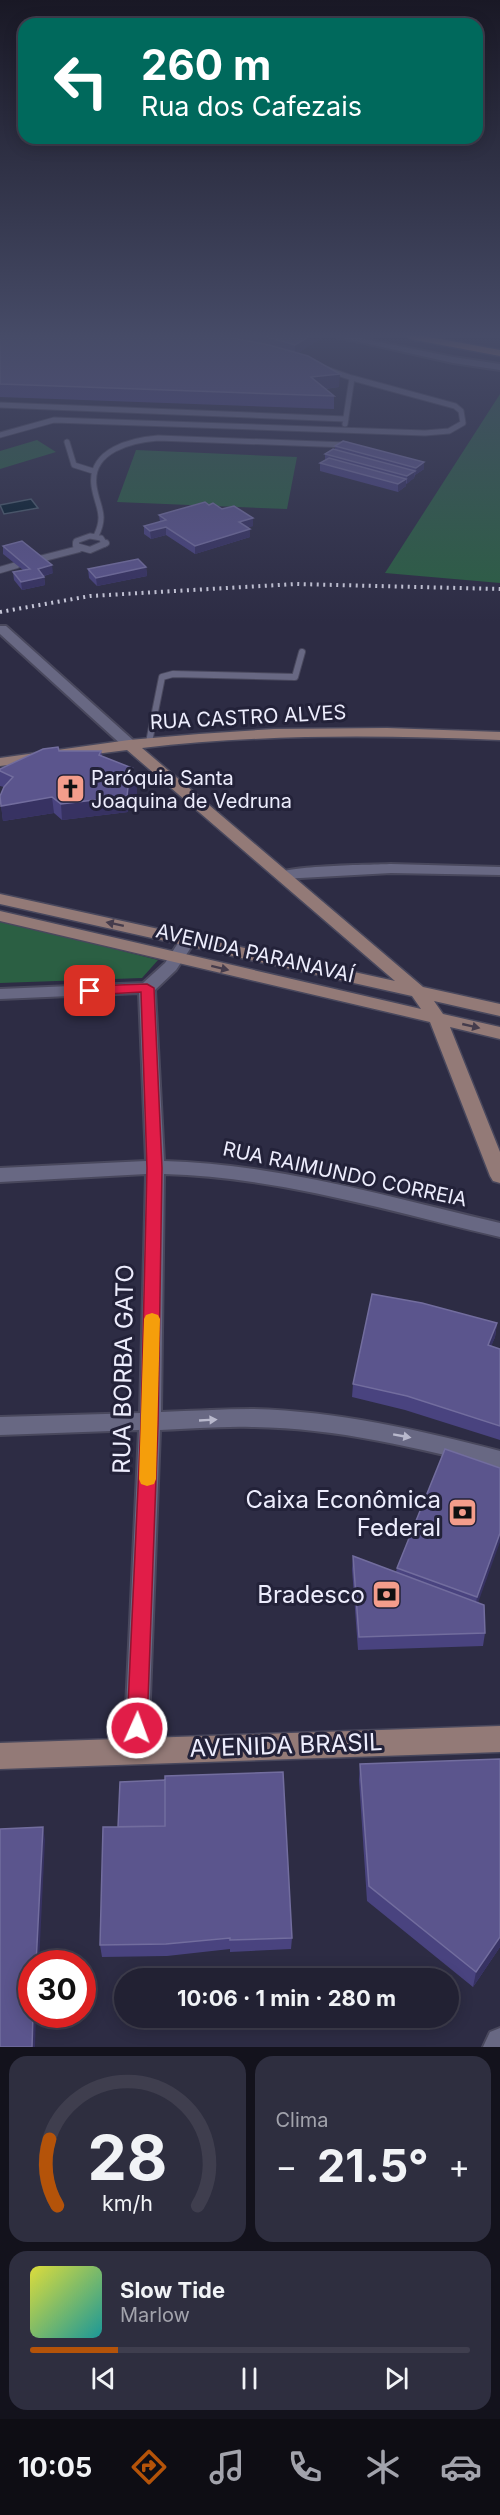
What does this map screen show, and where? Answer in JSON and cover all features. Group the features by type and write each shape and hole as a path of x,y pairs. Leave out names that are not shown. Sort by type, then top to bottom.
{"main road":[{"name":"RUA CASTRO ALVES","path":"0,762 129,744 263,734 331,732 500,736"},
{"path":"129,744 417,992 437,1018 500,1176"},
{"name":"AVENIDA PARANAVAÍ","path":"0,899 500,1011"},
{"name":"AVENIDA PARANAVAÍ","path":"0,915 500,1033"},
{"name":"AVENIDA BRASIL","path":"0,1756 500,1738"}],"street":[{"path":"2,629 129,744"},
{"path":"282,875 337,869 421,867 500,871"},
{"path":"0,994 147,988 156,982 188,940"},
{"name":"RUA BORBA GATO","path":"136,1751 150,1423 155,1168 147,988"},
{"name":"RUA RAIMUNDO CORREIA","path":"0,1175 155,1168 209,1169 288,1181 500,1230"},
{"path":"0,1426 253,1418 338,1425 426,1441 500,1460"},
{"path":"497,2047 500,2042"}],"lane":[{"path":"393,432 443,432"},
{"path":"96,536 102,528 103,520 92,480 93,471 115,446 130,440 158,438 357,447"},
{"path":"67,442 74,465 93,471"},
{"path":"36,560 79,549 97,549 105,545 105,540 96,536 79,538 75,544 79,549"},
{"path":"0,570 17,565"},
{"path":"149,742 162,677 173,674 295,677 302,652"}],"green space":[{"path":"476,432 500,432 500,583 385,573"},
{"path":"37,440 56,452 0,469 0,451"},
{"path":"136,450 297,457 287,509 117,502"},
{"path":"0,920 158,960 142,978 0,983"}],"water":[{"path":"31,499 38,508 4,514 0,505"}],"building":[{"path":"343,441 424,462 416,468 335,446"},
{"path":"333,449 415,471 407,476 325,454"},
{"path":"329,458 406,479 398,484 320,463"},
{"path":"205,502 209,505 213,503 222,509 234,506 253,518 239,522 250,529 195,546 166,527 150,531 144,526 166,520 159,515"},
{"path":"22,541 52,565 38,569 44,577 21,582 13,572 30,569 3,546"},
{"path":"138,559 146,567 96,578 88,569"},
{"name":"Paróquia Santa Joaquina de Vedruna","path":"58,747 59,751 101,751 99,755 132,768 127,770 137,778 125,780 128,787 127,796 61,804 52,797 1,806 0,796 13,777 0,769 43,749"},
{"path":"372,1294 422,1303 497,1323 488,1345 500,1349 500,1426 407,1396 353,1384"},
{"name":"Caixa Econômica Federal","path":"445,1449 500,1468 500,1533 477,1597 397,1568"},
{"name":"Bradesco","path":"353,1556 484,1605 485,1633 359,1637"},
{"path":"500,1759 500,1937 476,1972 369,1886 360,1764"},
{"path":"283,1772 292,1938 230,1940 230,1938 166,1944 100,1945 103,1827 165,1826 165,1776"},
{"path":"165,1780 165,1826 118,1827 120,1782"},
{"path":"43,1827 37,1950 18,1950 18,2028 33,2028 32,2047 0,2047 0,1829"}],"railway":[{"path":"0,612 90,596 295,584 500,589"}],"slow traffic":[{"path":"147,1479 152,1319"}],"place":[{"name":"Paróquia Santa Joaquina de Vedruna","path":"70,789"},
{"name":"Caixa Econômica Federal","path":"462,1513"},
{"name":"Bradesco","path":"386,1594"}],"route":[{"path":"90,991 147,988 155,1168 150,1423 137,1728"}]}
